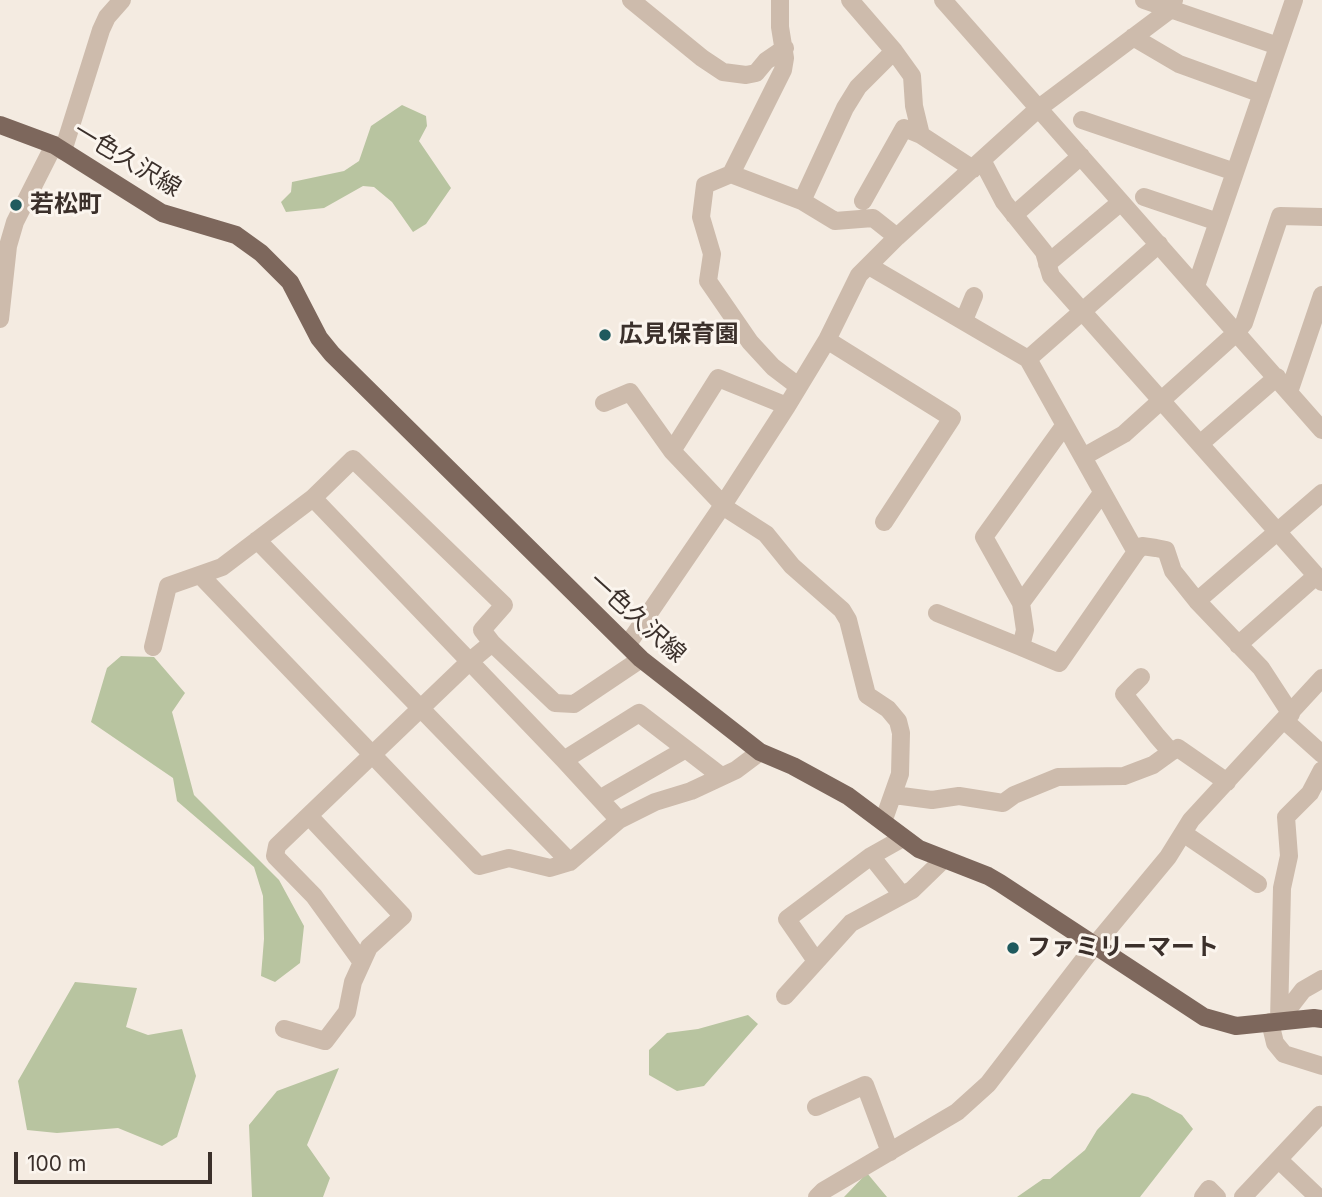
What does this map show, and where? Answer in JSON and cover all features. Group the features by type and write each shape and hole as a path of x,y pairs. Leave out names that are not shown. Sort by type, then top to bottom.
{"main road":[{"name":"一色久沢線","path":"0,125 58,148 148,207 174,218 236,235 261,253 290,282 319,338 332,354 641,659 760,752 793,766 848,796 919,849 988,876 1204,1017 1236,1026 1322,1019"}],"street":[{"path":"0,319 8,246 15,222 58,148 101,30 122,0"},
{"path":"631,0 723,72 746,75 756,73 766,61 785,48"},
{"path":"780,0 780,27 785,48 783,70 731,174 705,185 701,217 712,254 708,281 750,342 773,367 798,386"},
{"path":"850,0 912,76 914,106 921,135"},
{"path":"943,0 1322,430"},
{"path":"1143,0 1173,5 1278,46"},
{"path":"1196,286 1294,0"},
{"path":"628,644 723,505 786,406 827,340 859,275 1039,108 1173,5"},
{"path":"1133,37 1179,64 1262,94"},
{"path":"802,201 845,108 858,87 894,51"},
{"path":"1082,120 1235,172"},
{"path":"863,201 904,128 978,164 1044,252 1051,276 1319,579 1238,645"},
{"path":"1014,215 1081,156"},
{"path":"731,174 802,201 835,222 873,218 897,237"},
{"path":"1144,197 1218,222"},
{"path":"1047,264 1121,202"},
{"path":"1083,457 1124,434 1236,333 1244,323 1280,216 1322,217"},
{"path":"1027,359 1159,244"},
{"path":"869,266 1027,359 1136,552"},
{"path":"1289,392 1314,348 1322,295"},
{"path":"964,320 974,296"},
{"path":"827,340 952,418 884,522"},
{"path":"1201,443 1277,377"},
{"path":"672,451 718,378 786,406"},
{"path":"604,403 630,392 672,451 723,505 766,534 792,566 842,610 848,620 867,695 888,709 898,721 901,733 900,774 883,822"},
{"path":"1021,647 1025,630 1021,603 984,537 1063,426"},
{"path":"153,647 168,586 222,568 313,498 353,458 504,605 482,630 492,643 555,703 574,704 641,659"},
{"path":"1021,603 1102,493"},
{"path":"1197,601 1322,493"},
{"path":"313,498 601,798 619,820"},
{"path":"257,540 570,862"},
{"path":"937,613 1059,663 1136,552 1143,546 1166,550 1174,571 1197,601 1261,668 1287,717 1322,754"},
{"path":"200,575 479,866 509,858 550,868 570,862 619,820 654,802 691,791 736,770 760,752"},
{"path":"361,961 314,896 275,856 277,846 420,708 492,643"},
{"path":"1141,677 1124,694 1171,752"},
{"path":"817,1197 957,1112 988,1084 1095,945 1152,878 1191,820 1322,678"},
{"path":"564,760 639,713 721,776"},
{"path":"894,795 932,800 959,796 1003,803 1014,795 1058,778 1124,775 1153,765 1178,748 1227,782"},
{"path":"601,798 686,749"},
{"path":"1322,771 1310,793 1286,817 1289,856 1282,888 1275,1022 1275,1043 1284,1054 1322,1066"},
{"path":"284,1029 325,1041 347,1012 353,982 369,947 403,916 309,816"},
{"path":"1183,833 1258,884"},
{"path":"816,961 787,919 871,856 903,838"},
{"path":"871,856 902,895"},
{"path":"785,996 851,923 912,890 944,859"},
{"path":"1275,1022 1303,990 1322,979"},
{"path":"816,1107 865,1085 890,1152"},
{"path":"1243,1197 1322,1116"},
{"path":"1279,1160 1318,1197"},
{"path":"1203,1197 1209,1189 1217,1197"}],"green space":[{"path":"402,105 426,116 427,126 419,141 451,188 426,224 413,232 392,202 374,187 363,186 324,208 286,212 281,202 291,192 292,182 344,171 359,161 371,126"},
{"path":"121,656 154,657 185,693 172,712 194,795 279,880 304,926 300,963 275,982 261,976 263,896 254,867 177,801 173,778 91,722 107,668"},
{"path":"75,982 137,988 126,1027 148,1035 182,1029 196,1076 177,1137 162,1146 118,1128 57,1133 27,1130 18,1081"},
{"path":"748,1015 758,1024 704,1086 677,1091 649,1075 649,1050 667,1033 698,1029"},
{"path":"339,1068 307,1145 330,1178 323,1197 252,1197 249,1125 277,1091"},
{"path":"1132,1093 1148,1097 1182,1115 1193,1129 1140,1197 1017,1197 1043,1179 1050,1179 1085,1150 1097,1130"},
{"path":"867,1173 887,1197 844,1197"}],"place":[{"name":"若松町","path":"16,205"},
{"name":"広見保育園","path":"605,335"},
{"name":"ファミリーマート","path":"1013,948"}]}
